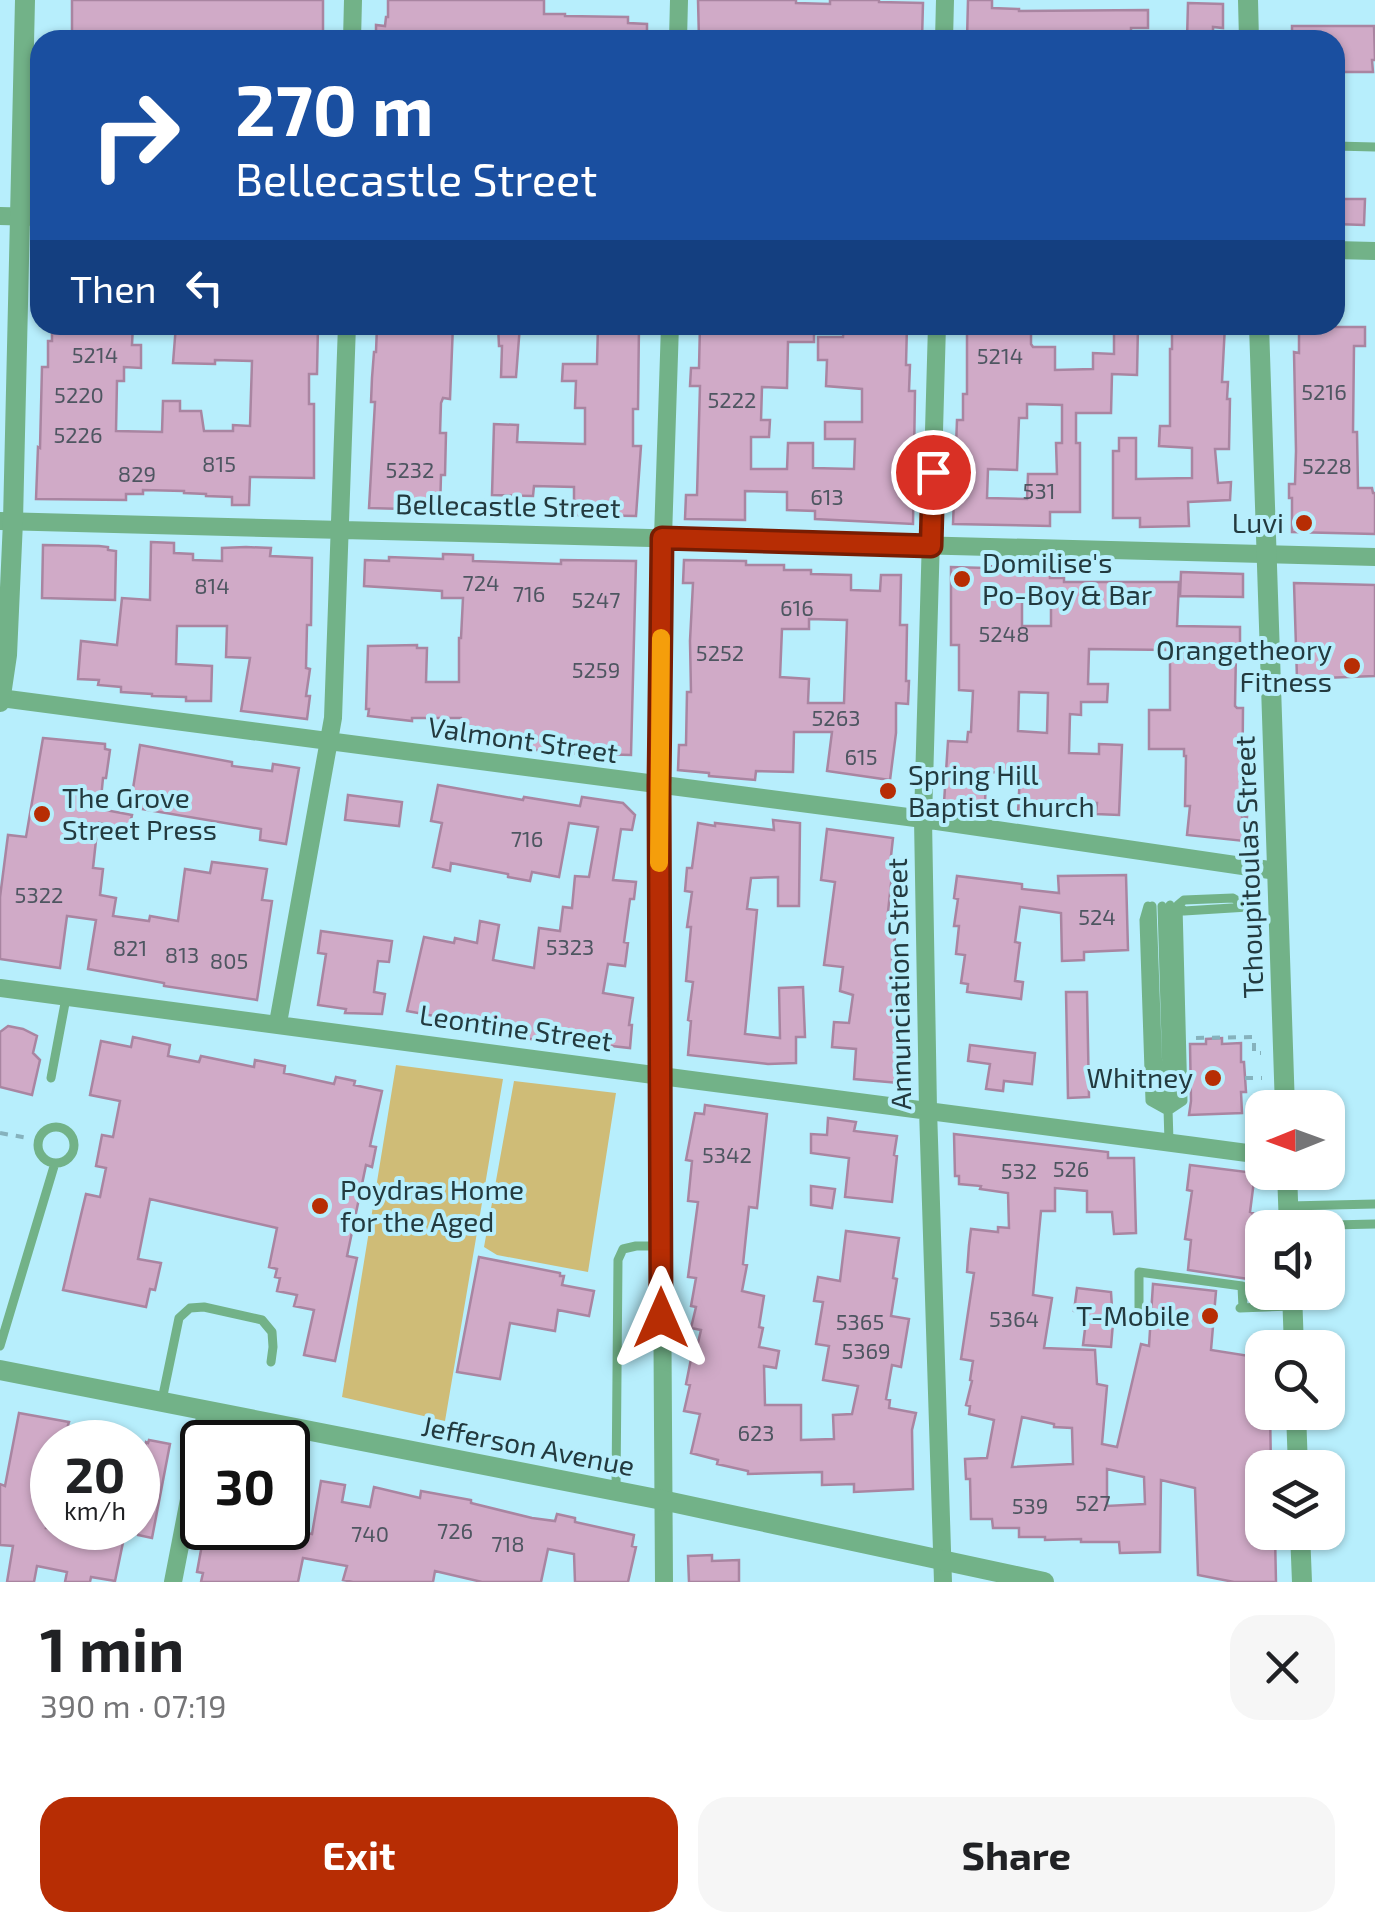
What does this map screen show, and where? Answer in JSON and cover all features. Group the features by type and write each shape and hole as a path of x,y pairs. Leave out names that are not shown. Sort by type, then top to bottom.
{"street":[{"path":"0,699 7,655 6,521 25,0"},
{"path":"352,30 353,0"},
{"path":"678,30 679,0"},
{"path":"944,30 945,0"},
{"path":"1248,0 1250,30"},
{"path":"1345,250 1375,251"},
{"path":"278,1023 330,742 346,335"},
{"path":"664,1582 659,786 670,335"},
{"name":"Annunciation Street","path":"938,335 923,819 942,1571"},
{"name":"Tchoupitoulas Street","path":"1259,335 1284,1090"},
{"name":"Bellecastle Street","path":"6,521 1375,558"},
{"name":"Valmont Street","path":"0,699 923,819 1276,871"},
{"name":"Leontine Street","path":"0,988 1245,1153"},
{"name":"Jefferson Avenue","path":"0,1370 662,1500 942,1571 1044,1582"},
{"path":"173,1582 206,1412"},
{"path":"1301,1550 1302,1582"}],"lane":[{"path":"1345,146 1375,147"},
{"path":"1162,906 1169,1142"},
{"path":"1162,906 1183,1102 1168,1110"},
{"path":"1168,1110 1150,1102 1144,920 1162,906 1184,910 1248,907"},
{"path":"51,1078 66,997"},
{"path":"58,1126 68,1130 75,1146 66,1160 55,1163 44,1158 38,1147 45,1130 58,1126"},
{"path":"0,1346 55,1163"},
{"path":"1343,1210 1375,1204"},
{"path":"1345,1223 1375,1224"},
{"path":"616,1492 618,1260 623,1249 660,1246"},
{"path":"1139,1306 1139,1272 1242,1286 1240,1308 1245,1307"},
{"path":"162,1403 179,1318 190,1308 204,1307 262,1320 272,1332 271,1362"}],"path":[{"path":"1187,1039 1254,1036 1254,1053 1261,1053"},
{"path":"1245,1078 1262,1078"},
{"path":"0,1132 28,1138"}],"shaded area":[{"path":"396,1065 503,1079 445,1421 342,1397"},
{"path":"514,1081 616,1093 588,1272 497,1255 484,1247"}],"building":[{"path":"72,0 323,0 323,30 72,30"},
{"path":"388,0 544,0 544,14 628,17 628,23 647,24 647,30 376,30 376,25 385,26"},
{"path":"698,0 923,3 922,30 699,30"},
{"path":"968,0 992,0 992,8 1019,11 1148,10 1148,28 1131,30 967,30"},
{"path":"1188,3 1223,4 1223,28 1187,30"},
{"path":"1292,26 1374,26 1373,72 1345,72 1345,30 1292,30"},
{"path":"1345,199 1365,199 1364,225 1345,224"},
{"path":"1345,327 1365,327 1365,346 1354,346 1353,432 1357,432 1358,488 1372,488 1375,493 1375,534 1292,532 1289,484 1295,484 1294,352 1299,353 1299,335 1345,335"},
{"path":"52,335 132,335 132,345 141,345 141,368 124,367 124,381 117,381 116,431 162,432 163,401 180,401 180,411 201,411 204,431 233,431 233,425 250,426 252,361 173,363 175,335 318,335 317,374 309,374 309,404 314,404 314,478 250,477 249,505 232,505 232,497 184,491 143,490 143,494 126,494 126,500 36,499 42,367 48,367 48,341 52,341"},
{"path":"377,335 453,335 450,399 443,398 441,403 440,433 446,433 440,510 369,508"},
{"path":"498,335 519,335 516,377 501,377"},
{"path":"598,335 639,335 638,409 633,409 633,446 641,446 636,516 574,515 574,487 534,486 533,496 492,495 494,424 518,425 517,442 585,444 585,408 575,408 576,381 562,381 563,364 597,364"},
{"path":"700,335 814,335 814,342 788,342 787,388 762,387 761,420 770,420 769,437 751,437 751,469 787,469 788,443 813,443 813,468 854,469 855,439 825,439 825,422 862,422 862,389 826,386 827,360 818,360 818,337 907,335 909,391 915,391 913,524 815,519 815,511 787,510 787,492 745,491 745,520 685,519 686,495 697,495 700,386 690,386 691,368 699,368"},
{"path":"967,335 1031,335 1033,347 1055,347 1055,370 1093,369 1093,353 1114,354 1114,335 1138,335 1137,375 1112,374 1111,413 1076,413 1080,512 1050,512 1050,526 953,524 957,420 963,420 963,394 967,394","holes":["1027,404 1062,405 1062,443 1056,443 1057,474 1028,474 1027,499 987,498 988,469 1017,470 1019,418 1027,418"]},
{"path":"1172,335 1224,335 1222,382 1228,382 1230,399 1229,449 1215,449 1218,483 1231,482 1230,500 1188,502 1189,526 1140,527 1140,518 1113,518 1113,451 1119,451 1119,438 1136,438 1136,479 1192,478 1192,448 1159,446 1160,426 1170,426"},
{"path":"151,542 174,543 174,553 193,554 193,560 222,561 222,548 246,547 271,548 270,556 312,558 307,719 241,711 250,658 226,657 227,626 177,626 176,664 212,666 211,701 121,692 121,687 98,685 99,680 78,679 81,641 117,645 122,598 150,600"},
{"path":"43,545 99,546 116,551 115,600 42,598"},
{"path":"443,554 473,555 473,561 636,561 631,755 556,753 497,744 497,734 463,734 461,718 412,721 368,716 368,646 427,648 426,682 459,682 463,598 442,598 442,591 364,586 365,560 443,559"},
{"path":"684,560 746,561 746,565 811,570 811,574 851,575 851,590 880,591 881,575 901,575 900,625 907,625 908,704 896,703 890,780 827,771 832,732 794,732 793,772 756,771 755,780 678,770 679,745 686,745 687,692 691,692 693,583 683,583","holes":["809,619 847,620 844,703 808,703 809,679 780,677 782,629 809,629"]},
{"path":"951,567 1050,569 1050,578 1064,578 1064,582 1179,582 1177,626 1240,627 1235,706 1243,708 1242,817 1247,817 1244,841 1187,835 1190,806 1185,806 1184,749 1149,749 1149,710 1170,710 1170,650 1089,649 1088,684 1108,684 1107,702 1081,702 1081,715 1070,714 1069,753 1099,754 1099,744 1122,745 1119,815 1096,814 1097,803 1042,801 1041,815 1018,813 1020,773 986,772 985,805 944,803 948,741 967,742 973,691 959,690 959,645 951,645","holes":["1022,596 1051,596 1051,626 1022,626","1019,692 1048,693 1047,733 1018,731"]},
{"path":"1181,572 1243,574 1243,597 1180,596"},
{"path":"1294,583 1375,585 1375,676 1297,679"},
{"path":"43,738 105,744 105,749 110,750 100,809 132,815 129,828 99,823 97,831 93,868 103,869 100,895 116,898 113,916 178,921 185,869 210,873 212,862 267,869 262,900 272,901 257,1000 164,986 88,969 96,920 67,916 60,968 0,959 0,897 8,835 26,837"},
{"path":"140,745 232,762 232,766 272,771 273,764 299,768 286,844 260,840 261,829 130,807"},
{"path":"438,785 580,806 582,797 623,803 635,815 632,830 621,829 613,880 636,882 624,942 628,943 625,966 608,964 603,993 633,998 630,1048 549,1039 548,1042 525,1038 527,1029 457,1014 456,1020 407,1011 424,937 477,943 480,921 499,925 493,960 534,968 539,928 560,931 563,907 572,908 575,876 589,877 598,827 569,823 559,877 532,872 530,881 451,863 450,871 433,867 442,823 431,821"},
{"path":"348,795 402,802 399,826 345,820"},
{"path":"773,820 800,823 799,906 778,906 778,877 751,878 747,909 757,910 745,1034 780,1038 779,988 803,987 805,1037 796,1037 796,1063 768,1064 688,1055 693,982 686,981 691,927 687,927 692,892 685,891 698,823 774,830"},
{"path":"827,829 893,838 887,921 897,922 892,959 897,959 894,977 898,978 895,1056 909,1057 910,1084 854,1079 856,1049 832,1047 834,1022 849,1023 853,995 840,991 843,967 824,965 835,882 821,880"},
{"path":"1126,875 1128,950 1084,952 1084,960 1062,961 1061,913 1020,907 1015,981 1023,982 1021,999 967,992 968,984 961,983 965,955 956,954 957,876 1059,893 1058,876"},
{"path":"321,931 392,941 389,962 378,961 374,992 385,994 382,1014 345,1013 346,1009 318,1005 326,954 318,953"},
{"path":"1066,992 1087,992 1089,1097 1068,1098"},
{"path":"8,1026 37,1036 33,1053 40,1060 32,1095 0,1087 0,1032"},
{"name":"Poydras Home for the Aged","path":"133,1037 170,1045 168,1056 199,1062 201,1056 254,1067 255,1060 285,1066 284,1073 334,1084 336,1077 382,1091 370,1146 376,1147 372,1167 366,1165 347,1256 357,1258 335,1361 304,1355 314,1310 294,1306 297,1295 277,1291 277,1269 269,1267 277,1228 150,1199 138,1259 161,1263 155,1290 150,1289 146,1307 63,1290 86,1194 100,1197 106,1168 96,1166 102,1135 113,1137 120,1101 90,1095 101,1041 131,1047"},
{"path":"1222,1038 1222,1044 1241,1043 1246,1090 1241,1092 1242,1113 1189,1115 1190,1044 1206,1044 1206,1039"},
{"path":"970,1045 1035,1053 1032,1084 1004,1081 1003,1091 986,1089 990,1064 968,1061"},
{"path":"705,1105 767,1114 757,1208 749,1207 742,1291 764,1296 759,1347 779,1351 776,1368 764,1366 765,1405 801,1405 801,1440 834,1439 833,1415 852,1414 858,1386 823,1380 829,1346 816,1344 823,1302 814,1301 818,1277 840,1281 846,1231 899,1238 891,1316 909,1319 901,1367 892,1365 886,1399 890,1400 889,1408 916,1413 912,1430 913,1489 854,1492 854,1484 822,1485 822,1472 748,1474 691,1453 700,1414 684,1411 690,1385 686,1384 701,1330 691,1328 696,1278 688,1277 698,1202 688,1201 692,1161 686,1160 695,1113 704,1114"},
{"path":"828,1118 856,1122 854,1131 897,1136 892,1202 845,1197 849,1158 811,1153 811,1134 827,1135"},
{"path":"954,1134 1108,1152 1108,1158 1134,1158 1136,1233 1114,1234 1112,1212 1087,1212 1087,1191 1055,1188 1055,1211 1041,1211 1033,1295 1052,1298 1044,1348 1095,1350 1097,1384 1107,1386 1102,1444 1117,1447 1141,1344 1149,1346 1153,1284 1216,1291 1211,1350 1245,1355 1245,1430 1270,1430 1271,1450 1245,1450 1245,1550 1275,1550 1276,1582 1234,1582 1198,1575 1195,1488 1161,1480 1160,1552 1120,1553 1119,1542 1019,1537 1019,1528 993,1528 992,1519 971,1519 965,1459 987,1458 994,1420 969,1414 970,1406 966,1405 973,1361 961,1359 974,1273 967,1272 969,1245 971,1229 998,1232 998,1227 1009,1228 1008,1193 959,1184 959,1176 955,1176","holes":["1022,1417 1072,1428 1073,1464 1012,1467","1107,1469 1144,1477 1145,1504 1107,1506"]},
{"path":"1190,1165 1245,1172 1245,1190 1253,1190 1250,1210 1245,1210 1245,1279 1188,1270 1191,1240 1185,1239 1192,1191 1187,1190"},
{"path":"811,1186 835,1189 832,1208 811,1205"},
{"path":"479,1257 560,1273 564,1276 562,1285 594,1291 589,1316 558,1310 555,1331 510,1323 500,1379 457,1372"},
{"path":"1077,1288 1111,1292 1111,1347 1083,1345 1087,1313 1074,1311"},
{"path":"19,1413 58,1420 30,1420 30,1550 121,1550 115,1581 91,1577 90,1582 65,1582 67,1572 37,1566 34,1582 7,1582 13,1546 0,1545 0,1484 5,1486"},
{"path":"160,1442 170,1444 160,1496"},
{"path":"321,1481 345,1485 342,1502 370,1507 374,1487 420,1498 421,1491 471,1500 532,1518 555,1521 557,1514 575,1518 575,1522 634,1535 632,1546 636,1547 628,1582 575,1582 574,1554 548,1549 541,1582 482,1582 435,1571 433,1582 353,1582 343,1580 347,1566 303,1558 298,1582 201,1582 203,1573 197,1572 201,1550 310,1550"},
{"path":"712,1555 712,1561 739,1560 739,1582 689,1582 688,1556"}],"slow traffic":[{"path":"659,863 661,638"}],"place":[{"name":"Luvi","path":"1304,523"},
{"name":"Domilise's Po-Boy & Bar","path":"962,579"},
{"name":"Orangetheory Fitness","path":"1352,666"},
{"name":"Spring Hill Baptist Church","path":"888,791"},
{"name":"The Grove Street Press","path":"42,814"},
{"name":"Whitney","path":"1213,1078"},
{"name":"Poydras Home for the Aged","path":"320,1206"},
{"name":"T-Mobile","path":"1210,1316"}],"route":[{"path":"661,1318 662,538 931,546 933,472"}]}
